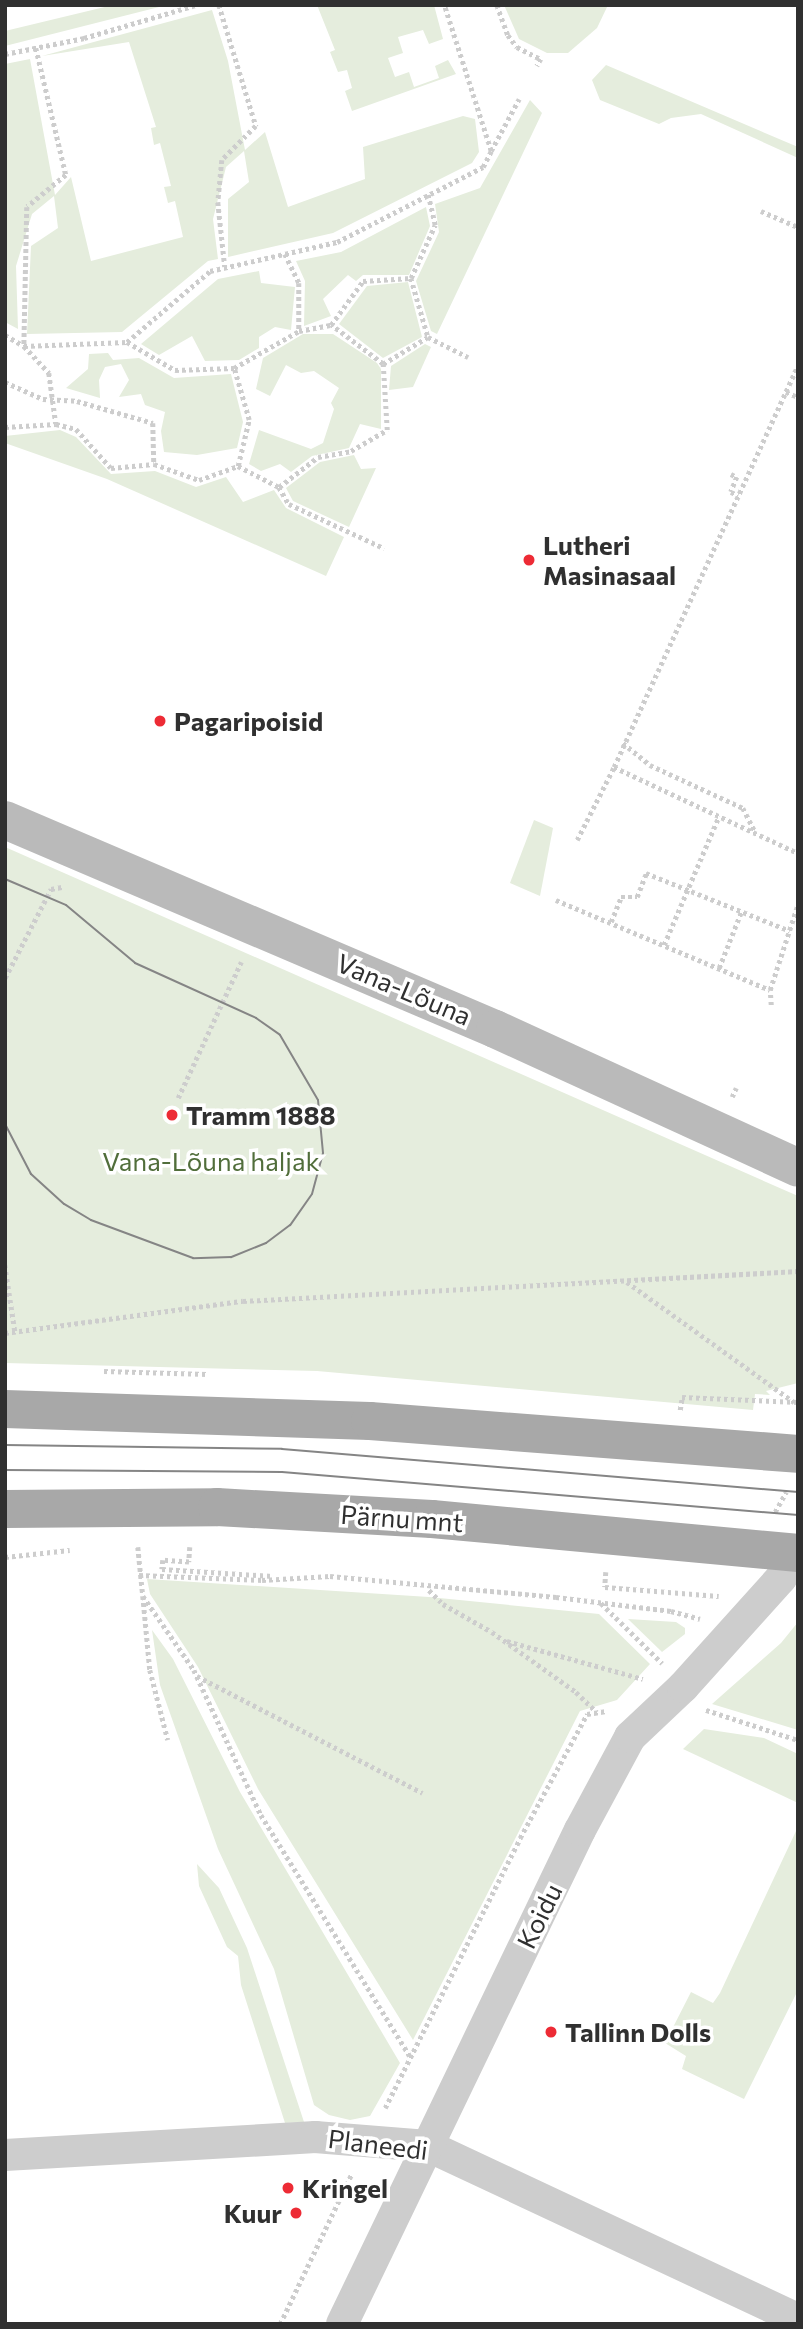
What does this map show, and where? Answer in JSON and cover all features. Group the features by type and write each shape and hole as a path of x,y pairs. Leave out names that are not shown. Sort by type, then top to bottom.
{"main road":[{"path":"5,1409 672,1427 798,1454"},
{"name":"Pärnu mnt","path":"5,1509 217,1507 432,1520 798,1551"}],"street":[{"name":"Vana-Lõuna","path":"5,820 99,857 258,926 798,1168"},
{"name":"Koidu","path":"342,2324 580,1830 631,1737 763,1598 798,1551"},
{"name":"Planeedi","path":"5,2155 315,2137 428,2146 798,2319"}],"path":[{"path":"5,54 196,5"},
{"path":"219,5 256,126 222,160 218,202 225,267"},
{"path":"444,5 491,151"},
{"path":"497,5 508,35 517,47 541,59 537,66"},
{"path":"24,346 27,207 66,175 36,48"},
{"path":"127,342 210,271 337,242 483,167 519,99"},
{"path":"428,195 435,225 411,278 428,337 468,357"},
{"path":"761,211 798,227"},
{"path":"285,254 299,283 299,331"},
{"path":"24,346 127,342 175,370 233,368 299,331 331,325 363,281 411,278"},
{"path":"279,487 318,457 351,451 387,430 383,364 331,325"},
{"path":"5,335 24,346 49,373 57,424"},
{"path":"383,364 428,337"},
{"path":"577,840 614,767 798,366"},
{"path":"233,368 249,420 238,466"},
{"path":"5,382 53,399 77,401 153,423 154,464"},
{"path":"786,391 798,397"},
{"path":"5,427 57,424 76,429 111,468 154,464 198,480 238,466 279,487 289,504 384,548"},
{"path":"731,474 737,477 731,492 738,495"},
{"path":"623,743 650,765 743,808 756,833"},
{"path":"614,767 798,853"},
{"path":"664,944 719,816"},
{"path":"5,978 51,889 81,877 99,857"},
{"path":"611,922 621,897 637,897 646,873 790,931"},
{"path":"556,900 770,990"},
{"path":"771,1004 770,990 798,904"},
{"path":"719,968 742,910"},
{"path":"178,1098 258,926"},
{"path":"5,1265 15,1331"},
{"path":"5,1333 243,1301 798,1271"},
{"path":"625,1281 796,1402"},
{"path":"672,1427 682,1397 796,1402"},
{"path":"124,1547 148,1547"},
{"path":"138,1547 150,1670 169,1740"},
{"path":"190,1547 189,1562 163,1560 162,1569 276,1577"},
{"path":"5,1557 83,1549"},
{"path":"607,1571 605,1587 731,1597"},
{"path":"139,1575 330,1576 429,1589 671,1611 708,1622"},
{"path":"429,1589 443,1604 502,1640 597,1713"},
{"path":"143,1596 197,1676 261,1815 411,2057"},
{"path":"601,1603 667,1670"},
{"path":"502,1640 647,1680 639,1688"},
{"path":"197,1676 423,1794"},
{"path":"703,1709 798,1741"},
{"path":"280,2324 368,2141 526,1826 587,1714 613,1710"}],"green space":[{"path":"113,5 167,5 5,46 5,31"},
{"path":"317,5 434,5 443,39 429,44 423,30 398,37 403,53 388,58 395,77 409,72 414,87 439,78 435,66 448,60 456,74 352,111 345,91 352,88 347,70 338,72 330,52 335,50"},
{"path":"504,5 608,5 597,28 568,53 547,53 519,39"},
{"path":"212,10 228,61 245,150 265,132 288,207 365,179 363,147 463,116 475,119 479,152 472,163 333,233 228,257 228,199 249,182 244,151 226,167 213,219 218,259 208,261 122,332 27,334 31,246 58,228 54,196 32,214 16,266 18,329 5,322 5,64 30,59 55,195 71,177 91,261 183,237 175,201 168,203 164,187 171,186 160,143 154,145 151,128 156,127 129,42 42,56"},
{"path":"606,65 798,147 798,158 701,114 671,118 659,124 600,100 592,80"},
{"path":"530,100 542,113 437,334 431,331 416,281 439,232 435,204 480,188"},
{"path":"426,207 430,226 409,275 363,275 356,281 348,275 323,299 331,316 304,326 305,281 296,261 341,252"},
{"path":"259,271 261,283 295,287 291,330 275,327 259,337 259,348 239,360 205,361 192,336 159,355 141,344 218,279"},
{"path":"408,282 422,337 383,358 339,324 367,286"},
{"path":"303,334 333,334 377,363 381,369 381,429 360,424 349,448 312,456 291,472 280,464 261,471 249,464 259,430 311,449 323,443 334,409 331,403 339,388 314,371 301,373 286,365 270,396 256,389 263,358"},
{"path":"425,344 431,347 413,387 389,390 391,366"},
{"path":"108,353 113,360 139,358 174,378 231,374 243,422 237,448 197,455 164,452 161,431 165,412 145,405 141,394 119,397 129,380 121,364 105,367 99,380 100,398 66,388 88,369 89,354"},
{"path":"60,430 76,437 111,474 155,471 196,487 226,477 243,502 274,490 286,508 344,537 326,576 107,479 5,443 5,436"},
{"path":"354,455 361,469 376,468 349,527 293,501 286,488 320,462"},
{"path":"534,820 553,828 540,896 510,883"},
{"name":"Vana-Lõuna haljak","path":"5,847 798,1196 798,1383 766,1391 770,1395 755,1394 753,1410 317,1371 5,1363"},
{"path":"147,1579 429,1597 599,1614 650,1664 617,1700 580,1711 413,2040 258,1789 198,1667 150,1594"},
{"path":"628,1619 676,1622 685,1628 685,1634 662,1652"},
{"path":"798,1622 798,1730 712,1704 781,1643"},
{"path":"152,1630 173,1659 240,1792 400,2063 370,2116 350,2120 329,2115 314,2105 274,1969 218,1849 160,1685"},
{"path":"704,1729 764,1738 798,1754 798,1803 683,1749"},
{"path":"796,1831 798,1990 744,2099 682,2069 686,2056 665,2043 691,1992 713,2003 720,1993"},
{"path":"197,1864 219,1888 247,1948 304,2122 285,2123 241,1985 238,1956 227,1947 199,1886"}],"tram line":[{"path":"5,879 66,905 135,963 256,1018 280,1035 318,1100 323,1153 312,1194 290,1225 266,1243 231,1257 193,1258 91,1220 64,1204 31,1174 5,1124"},
{"path":"5,1445 282,1449 798,1492"},
{"path":"5,1470 282,1472 798,1515"}],"place":[{"name":"Lutheri Masinasaal","path":"529,560"},
{"name":"Pagaripoisid","path":"160,721"},
{"name":"Tramm 1888","path":"172,1115"},
{"name":"Tallinn Dolls","path":"551,2032"},
{"name":"Kringel","path":"288,2188"},
{"name":"Kuur","path":"296,2213"}]}
